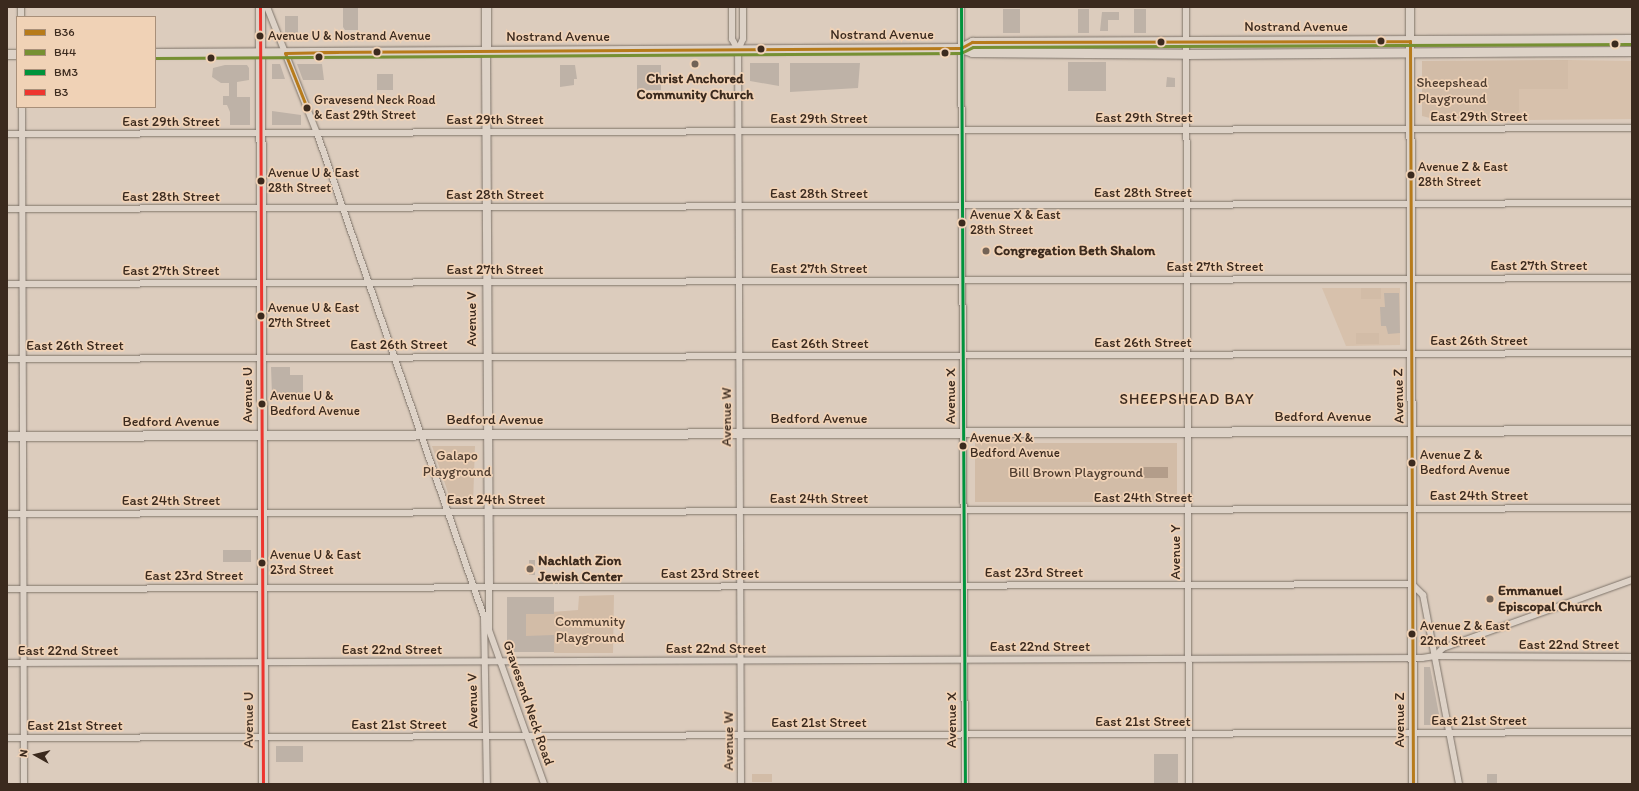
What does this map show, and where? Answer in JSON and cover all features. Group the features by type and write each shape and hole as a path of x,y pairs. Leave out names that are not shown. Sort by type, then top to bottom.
{"main road":[{"name":"Avenue U","path":"260,7 263,784"},
{"name":"Avenue V","path":"486,7 486,51"},
{"name":"Nostrand Avenue","path":"961,48 972,42 1632,39"},
{"name":"Nostrand Avenue","path":"156,53 961,48 972,52 1186,54 1410,51 1632,51"},
{"name":"Bedford Avenue","path":"7,436 1632,430"}],"street":[{"path":"267,7 317,133 447,512 474,586"},
{"name":"Avenue W","path":"732,7 732,39 738,50"},
{"name":"Avenue W","path":"740,784 738,50 743,39 743,7"},
{"name":"Avenue X","path":"961,7 965,784"},
{"name":"Avenue Y","path":"1186,7 1189,784"},
{"name":"Avenue Z","path":"1410,7 1413,784"},
{"name":"Avenue V","path":"486,51 486,434 489,630"},
{"path":"22,108 24,784"},
{"name":"East 29th Street","path":"7,134 1187,131 1632,128"},
{"name":"East 28th Street","path":"7,209 1632,203"},
{"name":"East 27th Street","path":"7,284 1632,278"},
{"name":"East 26th Street","path":"7,358 1632,353"},
{"name":"East 24th Street","path":"7,514 1632,508"},
{"path":"1435,656 1450,646 1632,580"},
{"path":"1412,584 1423,594 1459,784"},
{"name":"East 23rd Street","path":"7,589 474,586 1412,584"},
{"name":"Avenue V","path":"474,586 484,617 488,784"},
{"name":"Gravesend Neck Road","path":"489,630 544,784"},
{"name":"East 22nd Street","path":"7,663 1412,658 1435,656 1632,657"},
{"name":"East 21st Street","path":"7,738 1632,732"}],"shaded area":[{"path":"1568,60 1632,61 1632,119 1519,120 1519,89 1568,89"},
{"path":"1322,288 1400,288 1400,345 1346,346"},
{"path":"1139,467 1168,467 1168,478 1139,478"}],"green space":[{"name":"Sheepshead Playground","path":"1568,60 1568,89 1519,89 1519,120 1442,121 1422,116 1422,61"},
{"path":"1361,288 1381,288 1381,299 1361,299"},
{"path":"1356,333 1379,333 1379,344 1356,344"},
{"name":"Bill Brown Playground","path":"975,443 1177,443 1177,502 975,502"},
{"name":"Galapo Playground","path":"432,446 475,446 473,504 452,504"},
{"name":"Community Playground","path":"614,595 613,653 554,653 554,636 526,636 526,614 578,610 579,596"},
{"path":"752,774 772,774 772,782 752,782"}],"building":[{"path":"343,7 358,7 358,30 345,30 343,27"},
{"path":"1003,9 1020,9 1020,33 1003,33"},
{"path":"1078,9 1089,9 1089,33 1078,33"},
{"path":"1134,9 1146,9 1146,33 1134,33"},
{"path":"1102,12 1119,12 1119,20 1108,20 1108,31 1100,31"},
{"path":"285,16 298,16 298,35 285,35"},
{"path":"1068,62 1106,62 1106,91 1068,91"},
{"path":"750,63 779,63 779,86 750,81"},
{"path":"790,63 860,63 858,88 790,92"},
{"path":"272,64 280,64 285,79 272,79"},
{"path":"297,64 322,64 324,80 303,80"},
{"path":"225,65 247,65 249,68 249,80 237,82 237,97 250,97 250,125 230,125 230,112 227,105 223,105 223,96 229,96 229,83 221,83 212,77 213,68"},
{"path":"560,65 575,65 577,79 574,79 574,85 560,87"},
{"path":"637,65 661,65 661,90 637,90"},
{"path":"377,74 393,74 393,90 377,90"},
{"path":"1167,77 1175,78 1175,87 1166,87"},
{"path":"272,111 301,115 301,125 272,125"},
{"path":"1384,293 1399,293 1400,333 1388,334 1386,326 1381,326 1380,307 1385,307"},
{"path":"271,367 290,367 290,375 303,375 303,395 272,395"},
{"path":"223,550 251,550 251,562 223,562"},
{"name":"Nachlath Zion Jewish Center","path":"529,560 535,560 535,575 529,575"},
{"path":"507,597 554,597 554,614 526,614 526,636 554,635 554,652 507,652"},
{"path":"1424,667 1430,667 1441,725 1424,725"},
{"path":"276,746 303,746 303,762 276,762"},
{"path":"1154,754 1178,754 1178,784 1154,784"},
{"path":"1487,774 1497,774 1497,784 1487,784"}],"transit line":[{"name":"B3","path":"260,7 263,784"},
{"name":"BM3","path":"961,7 965,784"},
{"name":"B36","path":"319,52 961,48 972,42 1410,41 1413,784"},
{"name":"B44","path":"156,58 961,53 973,47 1632,44"},
{"name":"B36","path":"307,108 285,53 337,52"}],"place":[{"name":"Avenue U & Nostrand Avenue","path":"260,36"},
{"name":"Christ Anchored Community Church","path":"695,64"},
{"name":"Gravesend Neck Road & East 29th Street","path":"307,108"},
{"name":"Avenue Z & East 28th Street","path":"1411,175"},
{"name":"Avenue U & East 28th Street","path":"261,181"},
{"name":"Avenue X & East 28th Street","path":"962,223"},
{"name":"Congregation Beth Shalom","path":"986,251"},
{"name":"Avenue U & East 27th Street","path":"261,316"},
{"name":"Avenue U & Bedford Avenue","path":"262,404"},
{"name":"Avenue X & Bedford Avenue","path":"963,446"},
{"name":"Avenue Z & Bedford Avenue","path":"1412,463"},
{"name":"Avenue U & East 23rd Street","path":"262,563"},
{"name":"Nachlath Zion Jewish Center","path":"530,569"},
{"name":"Emmanuel Episcopal Church","path":"1490,599"},
{"name":"Avenue Z & East 22nd Street","path":"1412,634"}],"district":[{"name":"SHEEPSHEAD BAY","path":"1187,400"}]}
